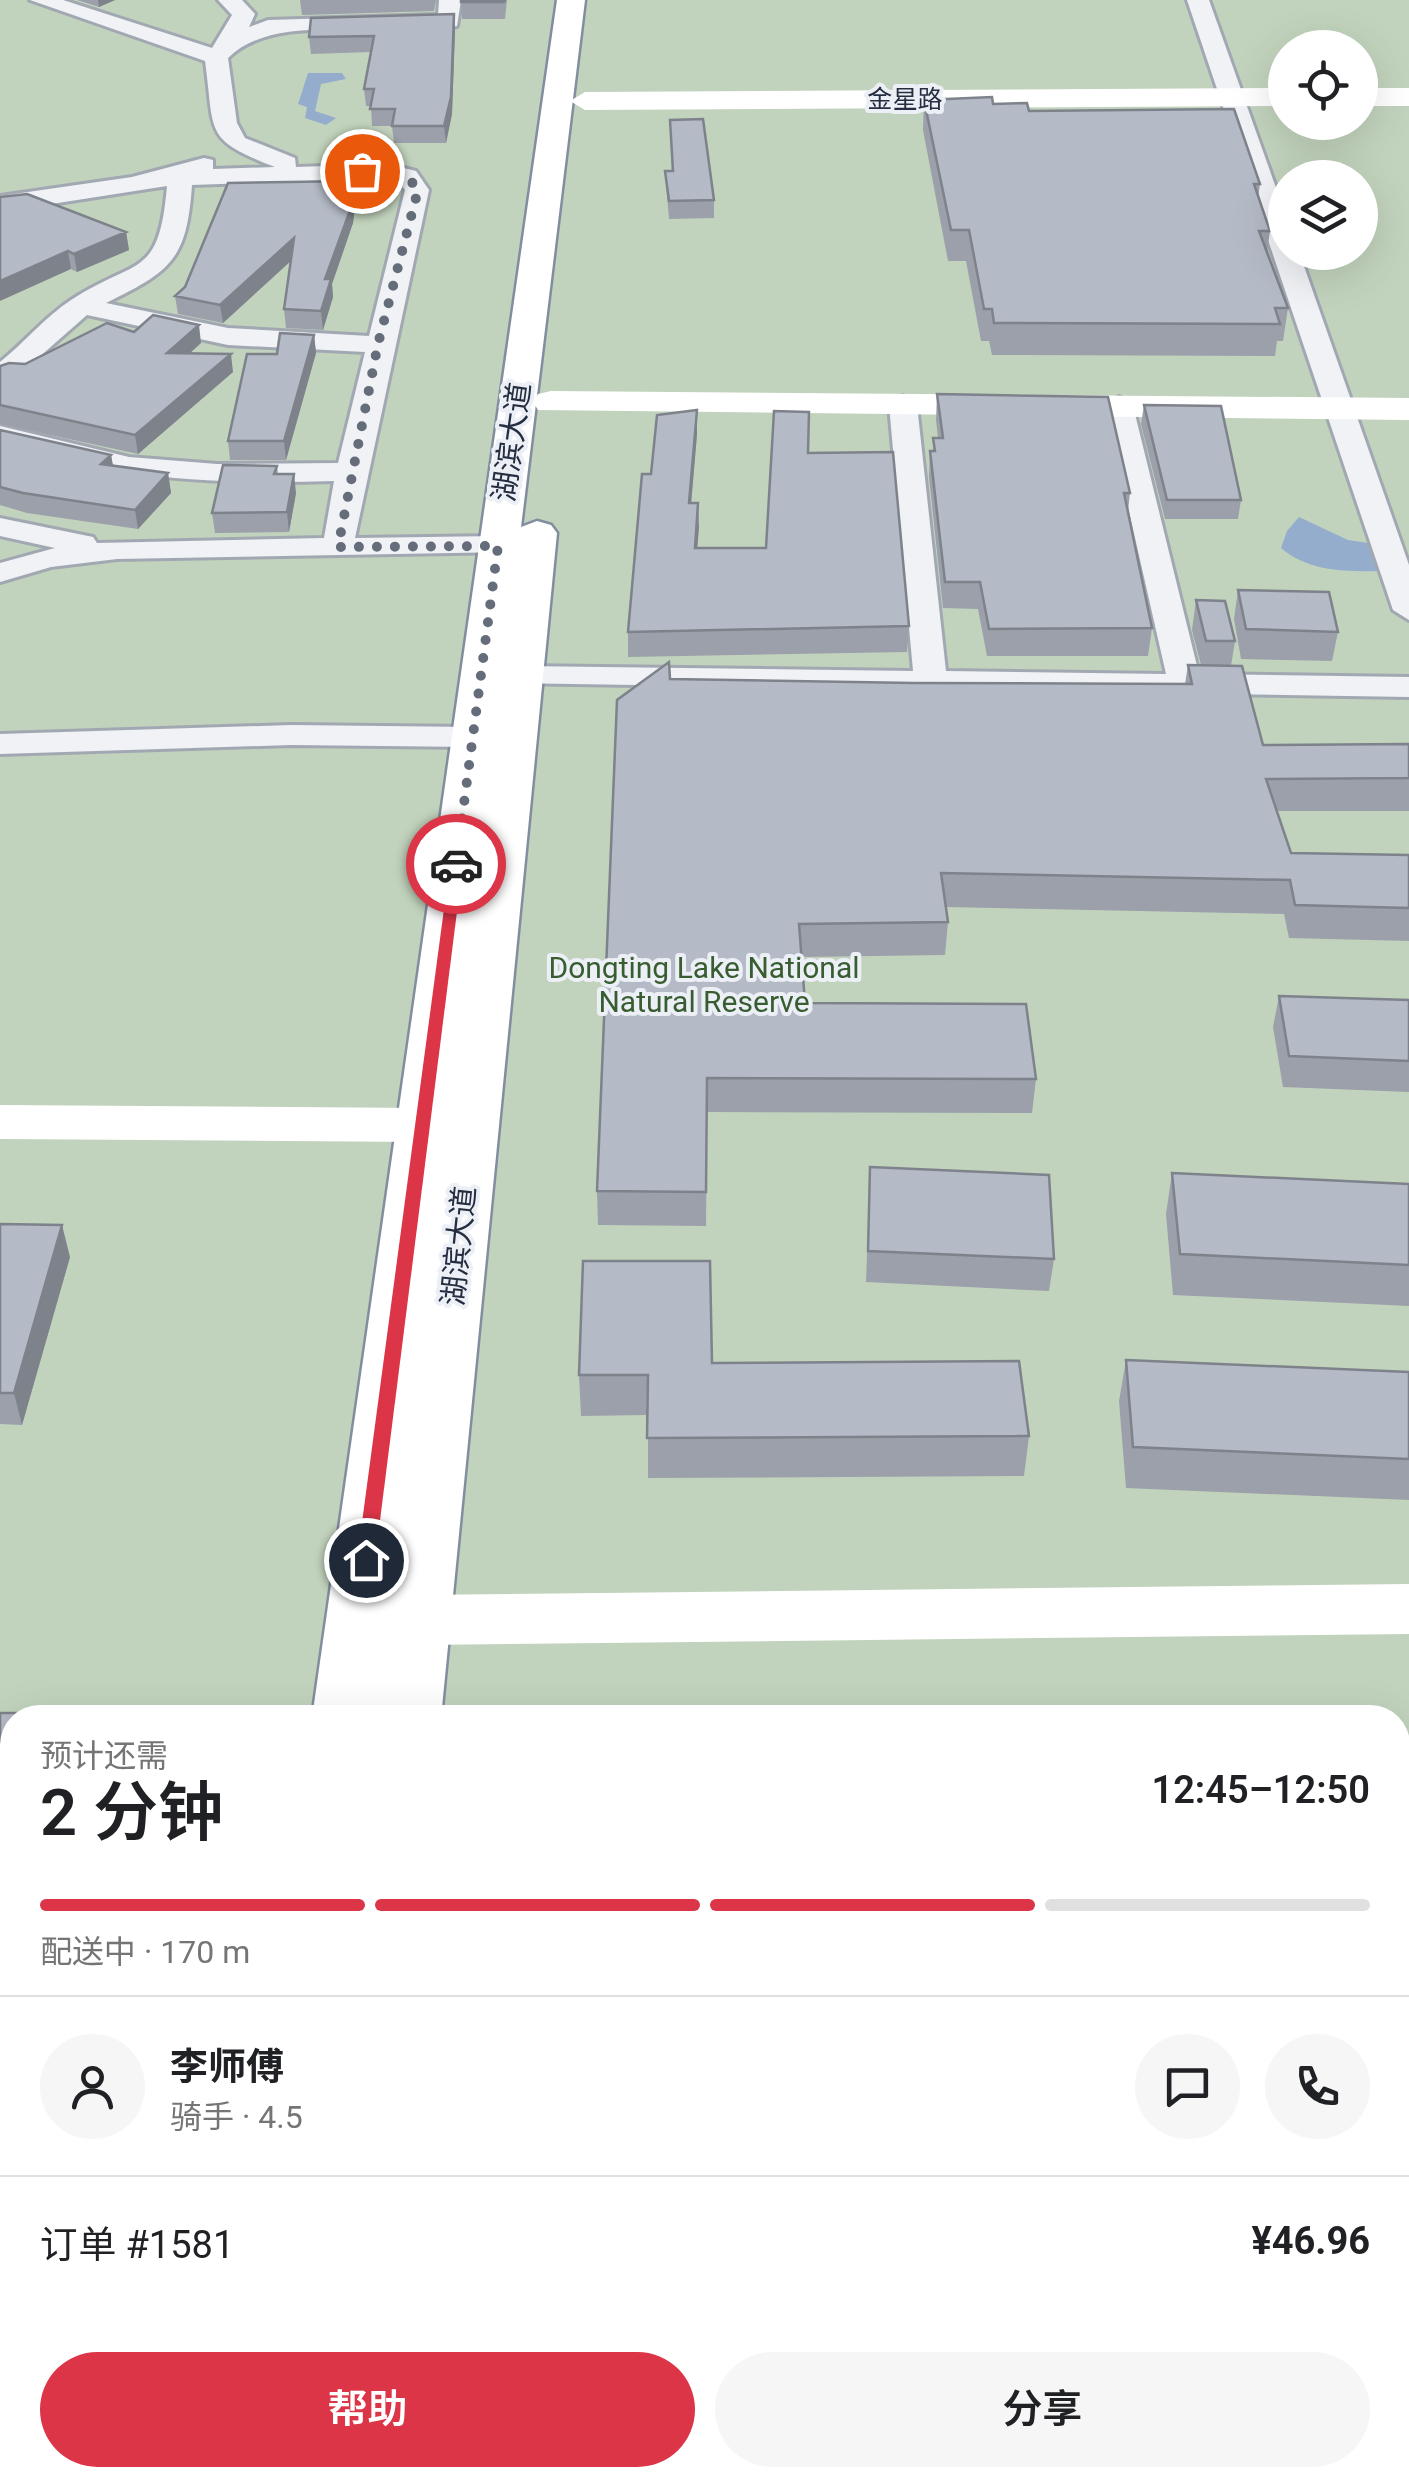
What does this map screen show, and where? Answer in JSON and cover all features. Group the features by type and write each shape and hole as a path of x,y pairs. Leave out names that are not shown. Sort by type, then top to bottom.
{"main road":[{"name":"湖滨大道","path":"347,1705 571,0"},
{"name":"湖滨大道","path":"409,1705 596,0"},
{"name":"金星路","path":"585,101 1268,97"},
{"path":"1378,97 1409,97"},
{"path":"552,402 1409,408"},
{"path":"0,1122 422,1125"},
{"path":"418,1620 1409,1609"}],"street":[{"path":"40,0 224,50 268,27 449,21 450,0"},
{"path":"229,0 244,14 224,50 225,123 235,143 280,162 336,171"},
{"path":"1198,0 1268,199"},
{"path":"180,178 235,143"},
{"path":"0,204 66,190 180,178 336,171 388,171 407,176 418,190 378,344 338,547"},
{"path":"0,375 29,355 44,334 82,305 148,276 168,256 177,236 180,178"},
{"path":"1293,270 1409,610"},
{"path":"82,305 148,324 255,343 378,344"},
{"path":"903,405 930,681"},
{"path":"1118,406 1184,684"},
{"path":"0,435 173,473 350,472"},
{"path":"0,527 117,550"},
{"path":"0,573 47,558 117,550 498,546"},
{"path":"521,676 1409,687"},
{"path":"0,744 291,734 473,737"}],"green space":[{"name":"Dongting Lake National Natural Reserve","path":"0,0 1409,0 1409,1705 0,1705"}],"water":[{"path":"308,73 342,73 346,79 321,84 315,111 336,118 326,125 305,118 307,107 298,104"},
{"path":"1299,517 1348,540 1402,548 1395,571 1335,570 1293,557 1281,548 1287,531"}],"building":[{"path":"461,0 505,0 461,2"},
{"path":"454,14 451,97 444,126 392,126 395,109 370,109 374,89 364,89 374,36 309,37 311,18"},
{"path":"992,97 993,104 1027,103 1029,111 1234,109 1260,184 1254,184 1268,225 1268,231 1259,231 1268,255 1268,270 1274,270 1288,308 1275,308 1280,324 994,323 992,309 984,309 969,230 951,230 924,100"},
{"path":"703,119 714,200 669,201 665,171 673,171 670,120"},
{"path":"355,181 352,205 325,279 331,279 321,311 284,309 294,238 220,305 175,296 185,287 228,183"},
{"path":"27,194 126,232 74,254 68,251 0,281 0,197"},
{"path":"153,315 199,325 167,353 231,354 135,435 0,405 0,366 25,364 107,323 134,332"},
{"path":"280,333 314,335 284,441 228,441 247,354 277,354"},
{"path":"937,394 1108,397 1130,493 1124,493 1152,628 989,629 980,582 945,582 930,451 935,451 933,438 943,438"},
{"path":"1144,405 1221,406 1241,500 1167,500"},
{"path":"697,410 689,503 698,503 695,548 766,548 774,411 809,412 808,453 893,452 909,626 628,632 642,474 651,474 657,415"},
{"path":"0,430 111,455 101,464 168,473 135,510 23,493 0,487"},
{"path":"223,465 277,466 274,474 294,474 287,512 212,513"},
{"path":"1238,590 1329,592 1338,632 1246,629"},
{"path":"1196,600 1225,601 1235,641 1206,641"},
{"path":"669,662 670,679 914,683 1192,684 1188,665 1242,666 1263,745 1409,744 1409,778 1266,779 1291,853 1409,855 1409,908 1295,905 1290,880 941,873 948,922 799,924 805,1003 1026,1004 1036,1079 707,1078 706,1192 597,1191 617,700"},
{"path":"1279,996 1409,1000 1409,1061 1289,1056"},
{"path":"870,1167 1049,1175 1054,1259 868,1251"},
{"path":"1172,1173 1409,1184 1409,1265 1180,1254"},
{"path":"0,1224 62,1225 14,1393 0,1393"},
{"path":"583,1261 710,1261 712,1363 1019,1361 1029,1436 647,1438 648,1375 579,1375"},
{"path":"1126,1360 1409,1372 1409,1459 1133,1447"}],"way so far":[{"path":"362,171 407,176 418,190 378,344 338,547 498,546 456,864"}],"route":[{"path":"366,1560 456,864"}]}
